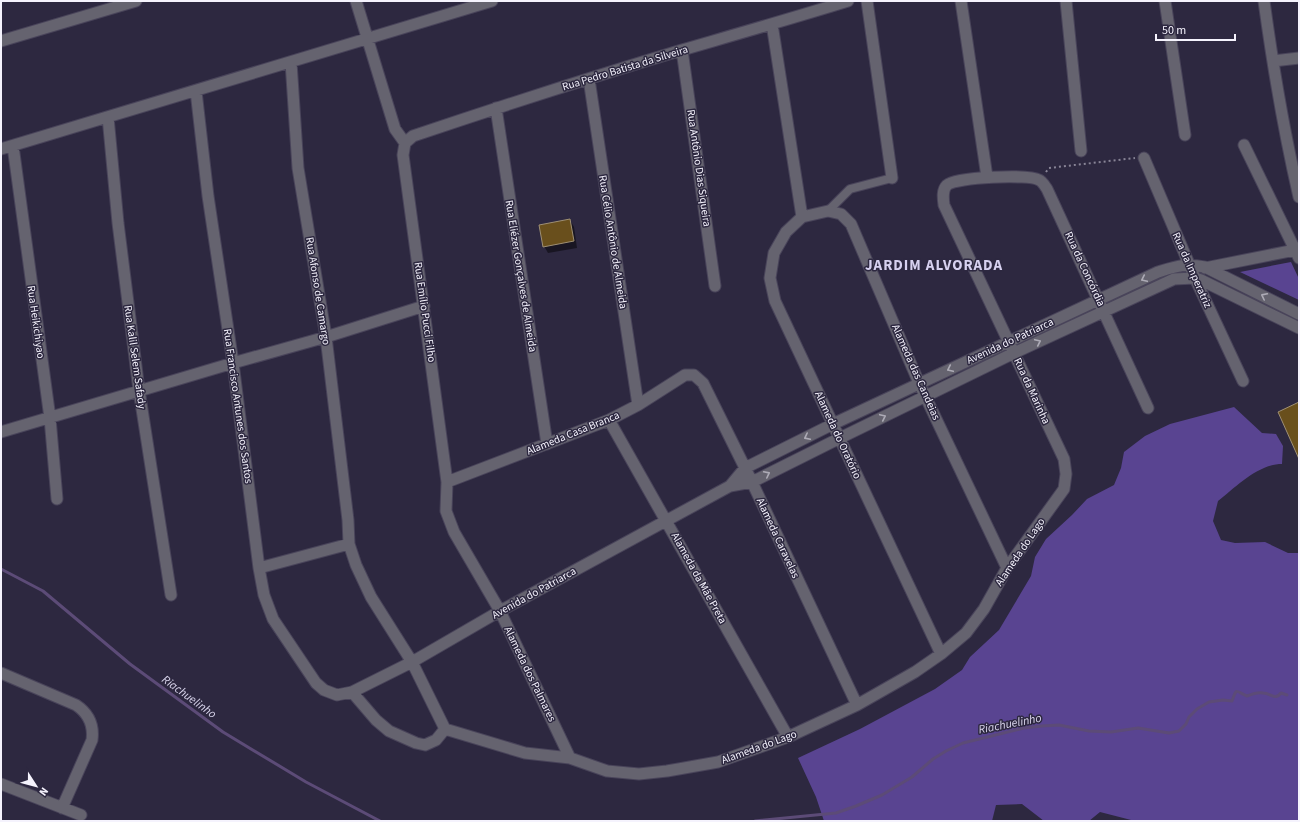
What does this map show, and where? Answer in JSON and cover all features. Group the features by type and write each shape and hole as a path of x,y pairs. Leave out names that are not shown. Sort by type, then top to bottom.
{"street":[{"path":"1,41 136,1"},
{"path":"356,1 395,129 405,143"},
{"path":"1,149 492,1"},
{"name":"Rua Pedro Batista da Silveira","path":"405,143 413,136 496,108 682,50 848,1"},
{"path":"772,24 802,217 828,212 850,189 892,178 867,1"},
{"path":"961,1 987,177 1031,177 1040,180"},
{"path":"1066,1 1081,151"},
{"path":"1164,1 1185,135"},
{"path":"1264,1 1286,141 1299,197"},
{"name":"Rua Antônio Dias Siqueira","path":"682,50 715,286"},
{"path":"1273,62 1299,58"},
{"name":"Rua Afonso de Camargo","path":"291,62 298,168 326,337 348,520 349,544 356,565 371,597 412,662 445,729"},
{"name":"Rua Célio Antônio de Almeida","path":"589,79 638,404"},
{"name":"Rua Francisco Antunes dos Santos","path":"196,91 208,196 233,363 259,568 264,595 273,618 316,683 324,690 337,694"},
{"name":"Rua Eliézer Gonçalves de Almeida","path":"496,108 547,444"},
{"name":"Rua Kalil Selem Safady","path":"108,117 118,223 139,390 171,595"},
{"name":"Rua Emílio Pucci Filho","path":"405,143 403,154 448,482"},
{"path":"1198,279 1205,267 1298,252 1244,145"},
{"name":"Rua Heikichiyao","path":"13,146 50,418 57,499"},
{"name":"Rua da Imperatriz","path":"1144,158 1243,381"},
{"name":"Rua da Marinha","path":"987,177 951,182 946,186 943,192 944,206 1064,459"},
{"name":"Rua da Concórdia","path":"1040,180 1047,189 1148,408"},
{"name":"Alameda das Candeias","path":"828,212 841,214 851,224 919,383 1007,568"},
{"name":"Alameda do Oratório","path":"802,217 786,232 774,253 770,278 775,301 941,654"},
{"name":"Avenida do Patriarca","path":"730,486 745,468 833,424 1158,272 1190,264 1205,267 1299,314"},
{"name":"Avenida do Patriarca","path":"337,694 352,692 412,662 500,611 730,486 752,482 1014,353 1174,279 1198,279 1299,328"},
{"path":"1,432 139,390 326,337 424,306"},
{"name":"Alameda Casa Branca","path":"448,482 609,420 685,375 694,375"},
{"name":"Alameda Caravelas","path":"694,375 703,383 752,482 857,705"},
{"name":"Alameda da Mãe Preta","path":"609,420 788,737"},
{"name":"Alameda do Lago","path":"445,729 525,753 570,758 607,771 639,774 667,771 718,762 788,737 857,705 915,672 941,654 966,633 984,609 1007,568 1064,489 1066,474 1064,459"},
{"name":"Alameda dos Palmares","path":"448,482 446,511 454,532 500,611 570,758"},
{"path":"259,568 349,544"},
{"path":"1,673 76,704 88,718 92,729 92,740 62,808"},
{"path":"352,692 376,720 389,730 416,743 425,745 436,740 445,729"},
{"path":"1,784 81,815"}],"path":[{"path":"1040,180 1049,168 1140,157 1144,158"}],"shaded area":[{"path":"1291,262 1299,279 1299,300 1240,272"},
{"path":"1234,407 1262,433 1276,434 1283,446 1282,464 1273,465 1256,472 1218,501 1213,521 1221,540 1235,543 1265,542 1288,553 1299,553 1299,821 1135,821 1100,812 1089,821 1044,821 1022,804 996,805 992,821 824,821 816,797 798,758 860,729 935,689 962,670 970,657 999,630 1031,576 1035,557 1046,539 1087,499 1114,485 1121,468 1124,452 1145,436 1170,424"}],"building":[{"path":"570,219 574,241 543,247 539,225"},
{"path":"1299,402 1299,459 1278,412"}],"waterway":[{"name":"Riachuelinho","path":"1,569 43,591 130,664 223,732 306,782 380,821"},
{"name":"Riachuelinho","path":"755,821 836,813 882,795 912,777 933,759 963,743 1024,728 1059,725 1089,731 1111,732 1138,728 1169,733 1179,731 1197,709 1209,702 1223,700 1232,701 1237,691 1247,696 1259,693 1266,693 1275,697 1281,693 1287,695"}],"district":[{"name":"JARDIM ALVORADA","path":"934,265"}]}
